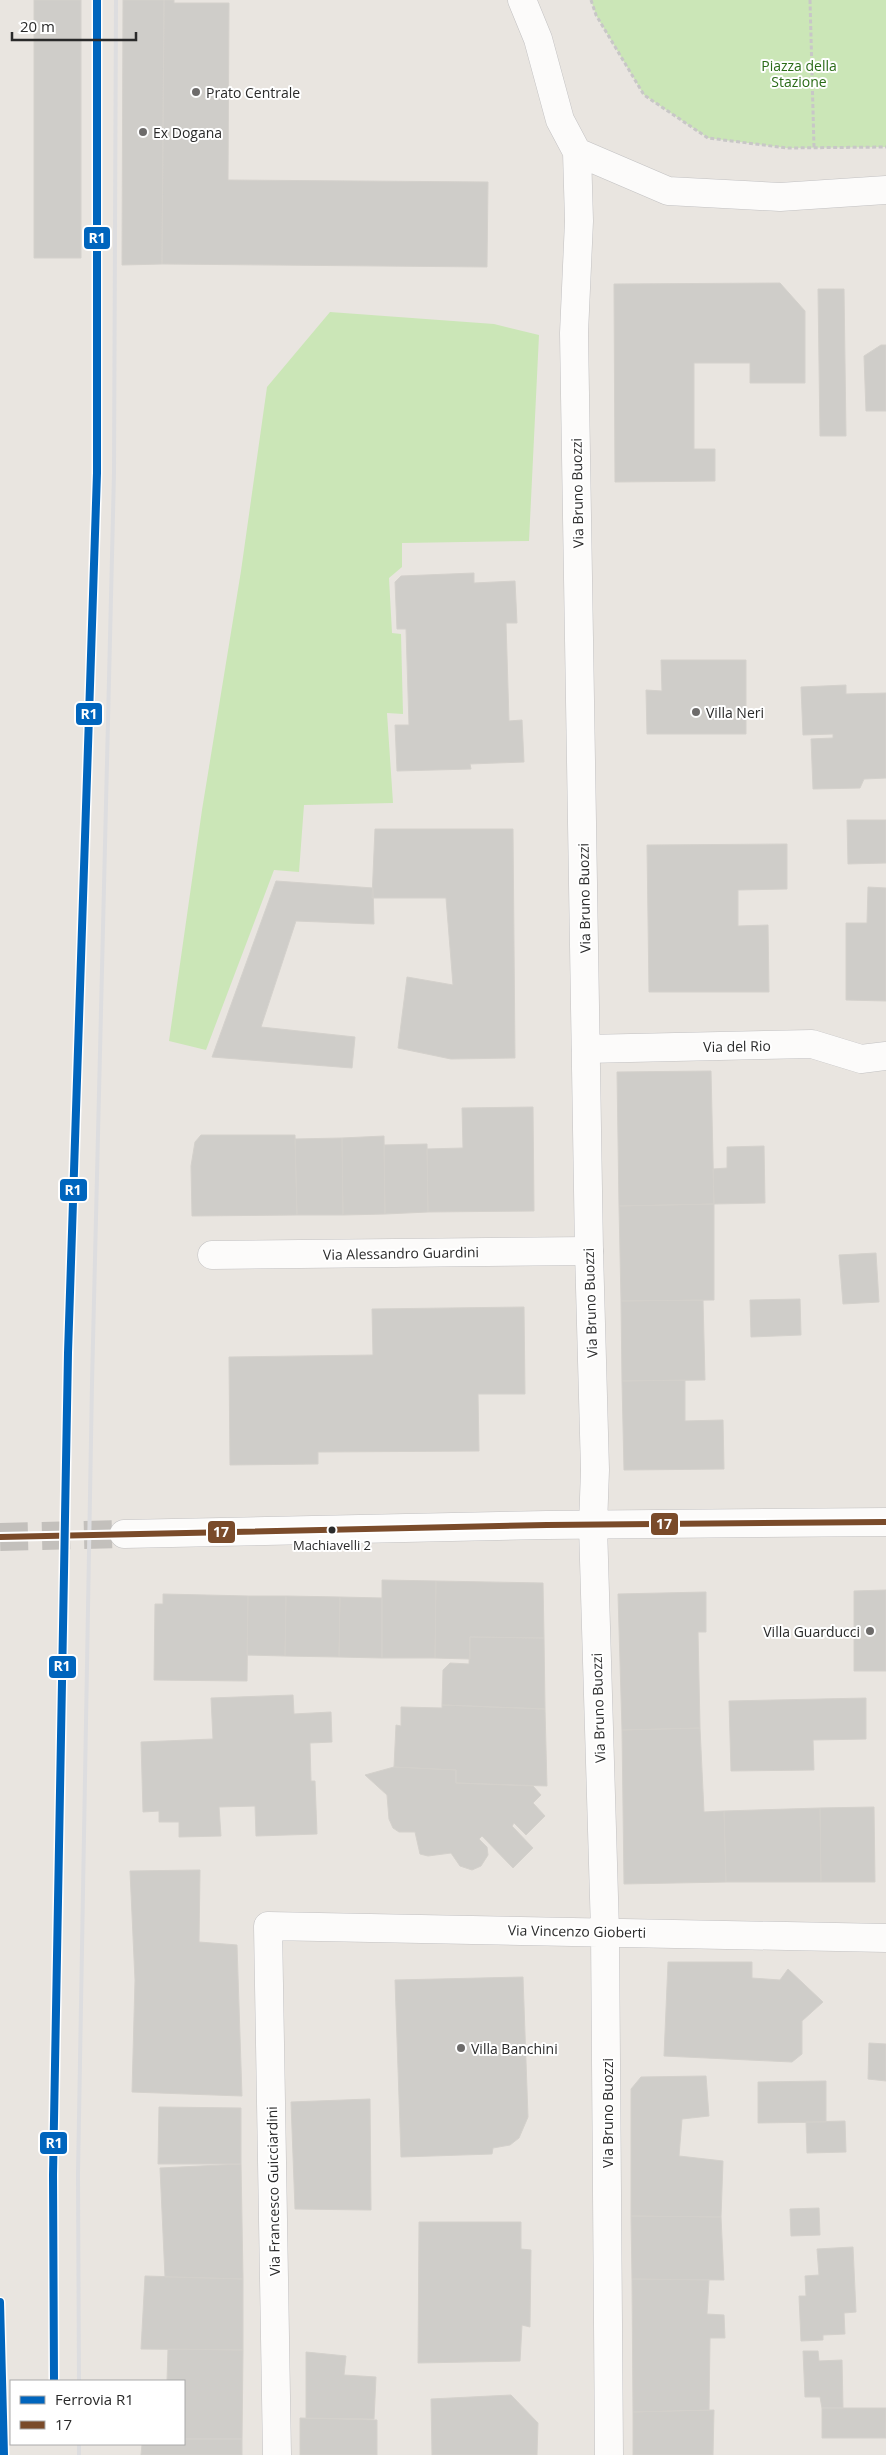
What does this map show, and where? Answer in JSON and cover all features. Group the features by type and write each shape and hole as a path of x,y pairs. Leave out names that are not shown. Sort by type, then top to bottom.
{"street":[{"path":"522,0 538,39 560,120 577,152 668,191 780,197 886,190"},
{"name":"Via Bruno Buozzi","path":"577,152 579,221 574,333 589,1251 595,1470 593,1526 605,1931 610,2455"},
{"name":"Via del Rio","path":"586,1050 812,1044 861,1059 886,1056"},
{"name":"Via Alessandro Guardini","path":"212,1255 589,1251"},
{"path":"124,1534 886,1522"},
{"name":"Via Vincenzo Gioberti","path":"268,1926 605,1931 886,1938"},
{"name":"Via Francesco Guicciardini","path":"268,1926 277,2455"}],"path":[{"path":"591,0 596,16 644,95 708,138 787,148 886,146"},
{"path":"810,0 814,147"}],"green space":[{"name":"Piazza della Stazione","path":"591,0 886,0 886,147 787,148 708,138 644,95 596,15"},
{"path":"330,312 494,324 539,335 529,541 402,543 402,567 389,578 392,633 401,634 403,714 387,713 393,803 304,805 299,872 274,870 206,1050 169,1041 202,810 241,571 267,387"}],"building":[{"path":"34,0 81,0 81,258 34,258"},
{"name":"Ex Dogana","path":"123,0 164,0 162,264 122,265"},
{"name":"Prato Centrale","path":"164,0 174,0 174,3 229,3 228,180 488,182 487,267 162,264"},
{"path":"780,283 805,311 805,383 750,383 750,363 694,363 694,449 715,449 715,481 615,482 614,284"},
{"path":"818,289 844,289 846,436 820,436"},
{"path":"881,345 886,345 886,411 866,411 864,356"},
{"path":"474,573 474,583 515,581 517,623 506,623 509,721 522,720 524,762 470,764 471,769 397,771 395,725 409,725 406,629 397,629 395,582 401,576"},
{"name":"Villa Neri","path":"661,660 746,660 746,734 647,734 646,690 662,691"},
{"path":"846,685 846,694 886,693 886,778 864,779 860,788 813,789 811,739 833,738 833,734 803,735 801,687"},
{"path":"847,820 886,820 886,863 848,864"},
{"path":"375,829 513,829 515,1058 451,1059 398,1048 407,977 453,985 446,898 372,898"},
{"path":"787,844 787,889 738,890 738,926 768,925 769,992 649,992 647,845"},
{"path":"276,881 373,888 374,924 296,921 261,1027 355,1037 352,1068 212,1057"},
{"path":"868,887 886,888 886,1001 846,1000 846,923 867,923"},
{"path":"711,1071 714,1204 619,1206 617,1072"},
{"path":"533,1107 534,1211 428,1212 427,1149 463,1148 462,1108"},
{"path":"201,1135 295,1135 297,1215 192,1216 191,1166 195,1142"},
{"path":"384,1136 385,1214 343,1215 342,1138"},
{"path":"342,1138 343,1215 297,1215 295,1139"},
{"path":"427,1144 428,1212 385,1214 384,1145"},
{"path":"764,1146 765,1203 714,1204 713,1169 727,1168 727,1147"},
{"path":"714,1204 714,1300 621,1301 619,1206"},
{"path":"876,1253 879,1302 843,1304 839,1255"},
{"path":"800,1299 801,1335 751,1337 750,1300"},
{"path":"703,1300 705,1380 622,1381 621,1301"},
{"path":"524,1307 525,1394 478,1394 479,1451 318,1452 318,1464 230,1465 229,1357 373,1355 372,1309"},
{"path":"685,1380 685,1421 723,1420 724,1469 624,1470 622,1381"},
{"path":"382,1580 436,1581 435,1658 382,1658"},
{"path":"436,1581 543,1583 544,1638 470,1637 470,1659 435,1658"},
{"name":"Villa Guarducci","path":"886,1590 886,1671 854,1671 854,1591"},
{"path":"706,1592 706,1632 698,1632 700,1728 622,1730 618,1594"},
{"path":"163,1594 248,1596 247,1681 154,1680 155,1604 163,1604"},
{"path":"248,1596 286,1596 285,1656 247,1655"},
{"path":"286,1596 340,1597 339,1657 285,1656"},
{"path":"340,1597 382,1598 382,1658 339,1657"},
{"path":"470,1637 544,1638 545,1709 442,1705 443,1670 450,1663 469,1664"},
{"path":"293,1695 294,1714 331,1712 332,1742 310,1743 311,1781 315,1781 317,1834 256,1836 255,1806 219,1807 221,1836 179,1837 179,1822 159,1822 159,1811 143,1812 141,1742 213,1739 211,1698"},
{"path":"866,1698 866,1739 813,1740 814,1770 731,1771 729,1701"},
{"path":"442,1705 545,1709 547,1786 456,1783 456,1770 394,1767 396,1725 401,1726 401,1707 442,1708"},
{"path":"700,1728 704,1812 724,1811 726,1882 624,1884 622,1730"},
{"path":"394,1767 456,1770 456,1783 533,1786 541,1795 533,1803 545,1816 526,1835 514,1823 512,1826 533,1848 513,1868 482,1836 479,1839 487,1847 488,1855 481,1866 472,1870 460,1866 451,1853 428,1856 420,1854 415,1832 399,1832 393,1828 389,1819 387,1795 365,1775"},
{"path":"874,1807 875,1882 821,1882 820,1808"},
{"path":"820,1808 821,1882 726,1882 724,1811"},
{"path":"200,1870 199,1942 237,1945 242,2096 132,2092 135,1980 130,1871"},
{"path":"668,1962 752,1962 752,1978 780,1980 788,1969 823,2002 802,2021 802,2054 792,2062 664,2056"},
{"name":"Villa Banchini","path":"523,1977 528,2117 519,2138 510,2145 493,2148 492,2154 401,2157 395,1980"},
{"path":"869,2043 886,2044 886,2081 868,2079"},
{"path":"706,2076 709,2116 682,2119 679,2156 723,2161 721,2217 631,2216 631,2089 641,2077"},
{"path":"826,2081 826,2122 758,2123 758,2082"},
{"path":"370,2099 371,2210 295,2209 291,2102"},
{"path":"159,2107 241,2108 241,2164 158,2164"},
{"path":"845,2121 846,2152 807,2153 806,2122"},
{"path":"241,2164 243,2279 165,2277 160,2168"},
{"path":"819,2208 820,2235 791,2236 790,2209"},
{"path":"631,2216 721,2217 724,2280 632,2279"},
{"path":"419,2222 521,2222 521,2249 531,2250 530,2327 522,2325 520,2361 418,2363"},
{"path":"853,2247 856,2312 844,2313 845,2334 823,2335 823,2340 801,2341 799,2296 806,2296 805,2276 819,2275 817,2249"},
{"path":"145,2276 243,2279 243,2350 141,2349"},
{"path":"632,2279 709,2280 707,2314 724,2315 725,2338 710,2338 709,2410 633,2412"},
{"path":"168,2349 243,2350 242,2439 185,2439 185,2380 167,2380"},
{"path":"803,2351 818,2351 819,2361 842,2360 843,2408 822,2408 820,2397 805,2397"},
{"path":"306,2352 346,2356 344,2375 376,2377 374,2419 306,2418"},
{"path":"511,2395 538,2423 537,2455 432,2455 431,2399"},
{"path":"822,2408 886,2408 886,2438 822,2438"},
{"path":"714,2410 713,2455 633,2455 633,2412"},
{"path":"300,2418 377,2420 377,2455 300,2455"},
{"path":"185,2439 242,2439 242,2455 141,2455 142,2445 185,2445"}],"tunnel":[{"path":"0,1537 124,1534"}],"railway":[{"path":"79,2380 78,2174 92,1383 114,473 116,0"},
{"path":"0,2302 4,2455"},
{"path":"79,2445 79,2455"}],"rail line":[{"name":"R1","path":"54,2380 53,2175 68,1353 97,473 97,0"},
{"name":"R1","path":"0,2302 4,2455"}],"transit line":[{"name":"17","path":"0,1537 547,1525 886,1522"}],"place":[{"name":"Prato Centrale","path":"196,92"},
{"name":"Ex Dogana","path":"143,132"},
{"name":"Villa Neri","path":"696,712"},
{"name":"Machiavelli 2","path":"332,1530"},
{"name":"Villa Guarducci","path":"870,1631"},
{"name":"Villa Banchini","path":"461,2048"}]}
